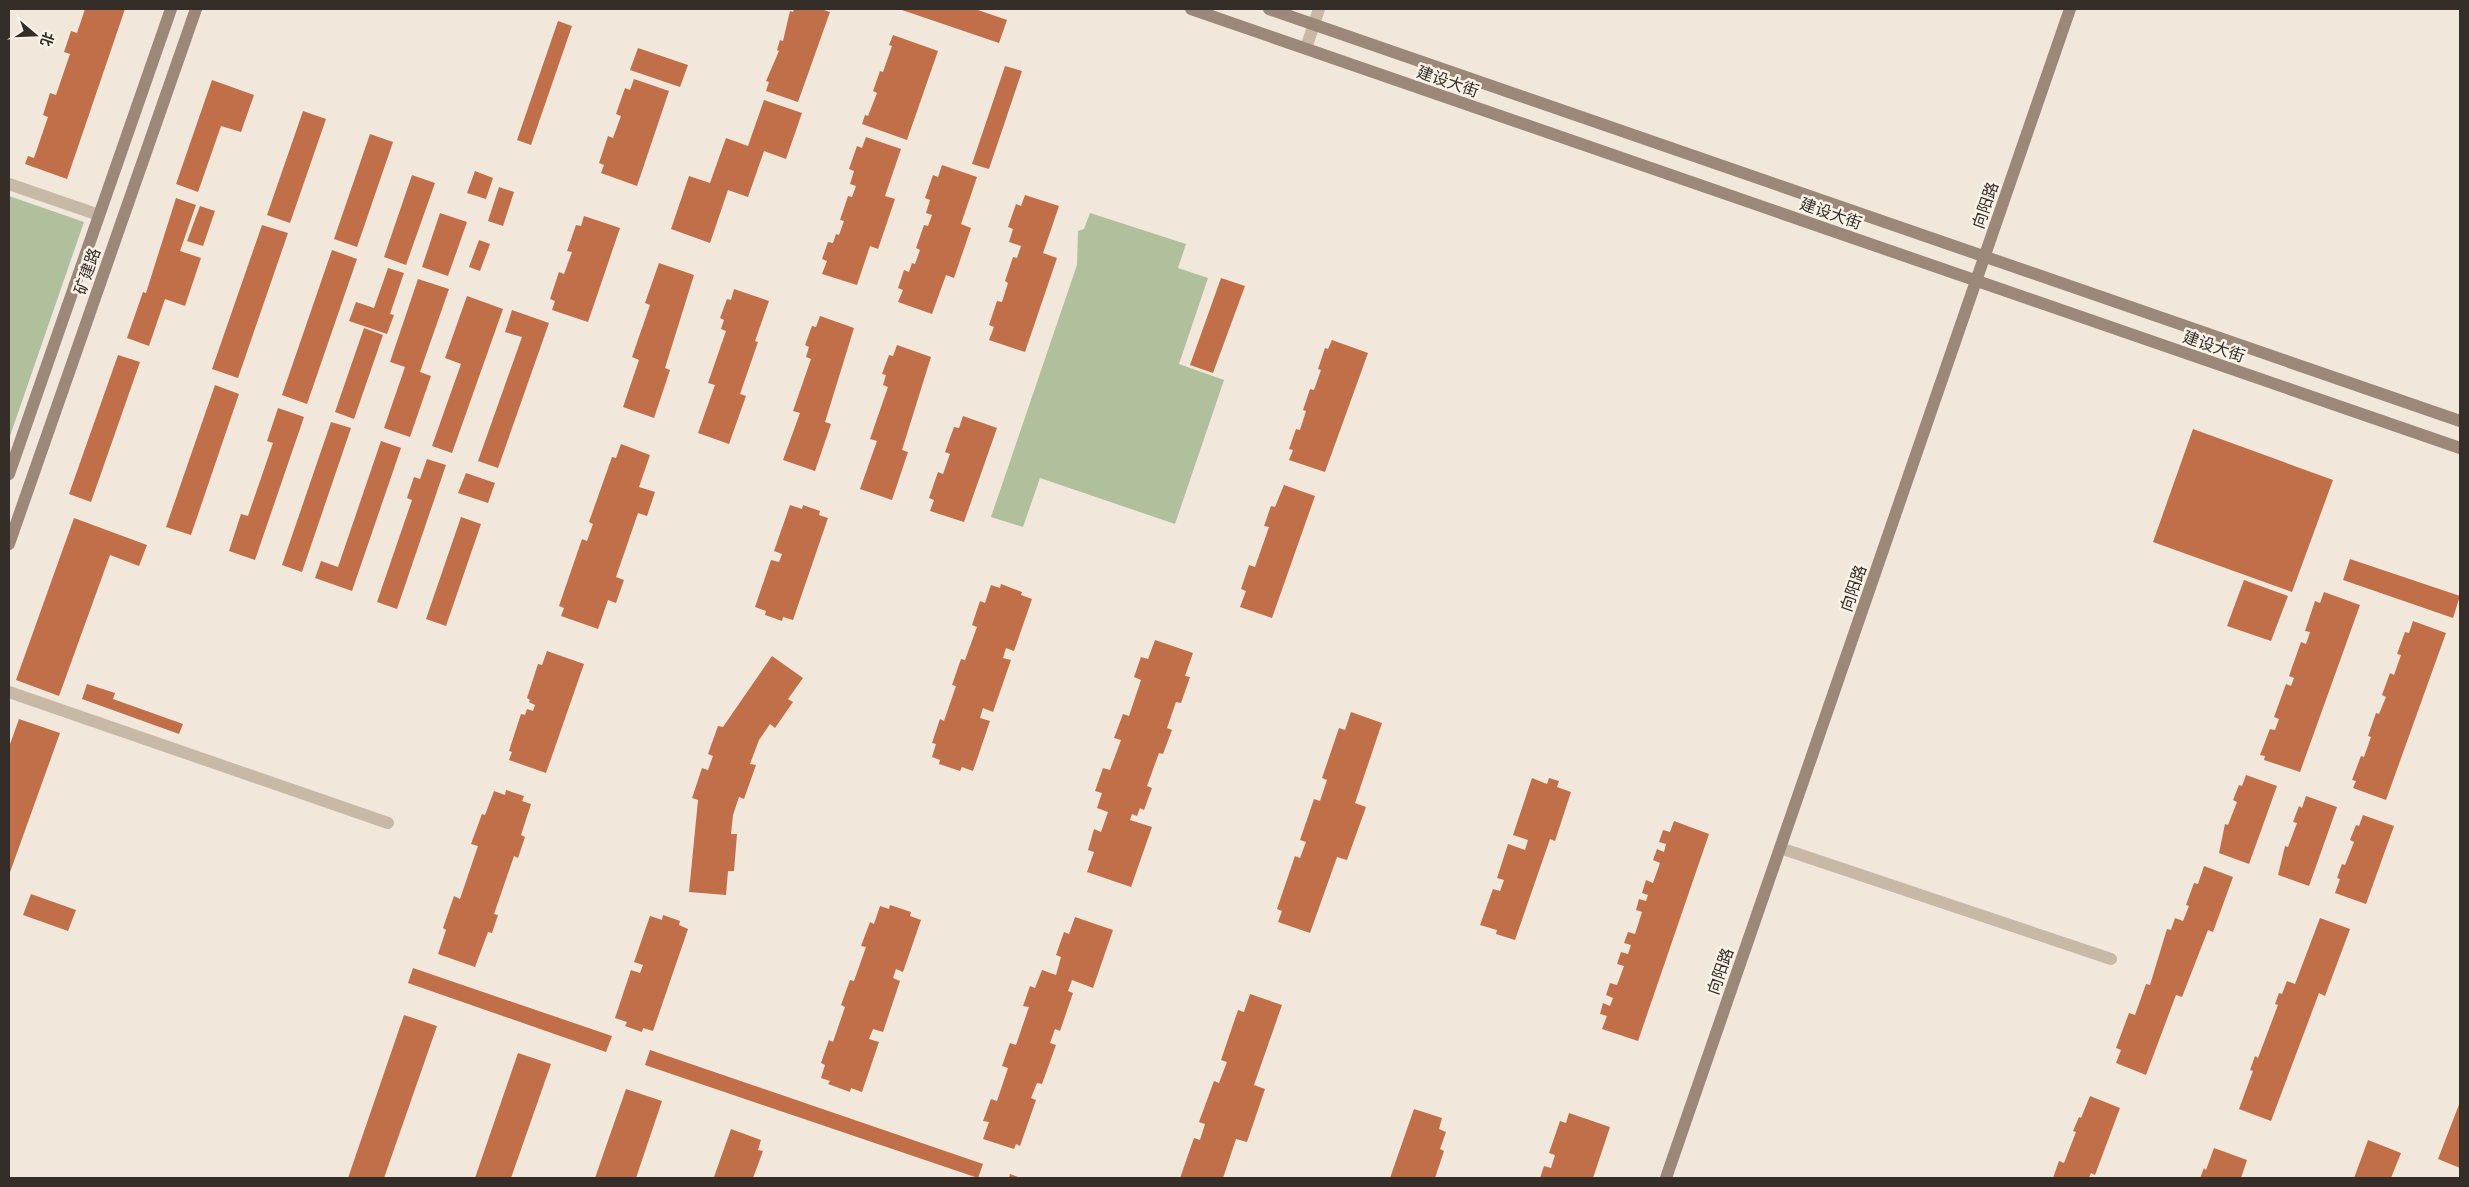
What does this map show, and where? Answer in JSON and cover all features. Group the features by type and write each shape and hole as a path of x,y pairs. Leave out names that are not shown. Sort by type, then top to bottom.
{"main road":[{"name":"矿建路","path":"9,474 171,9"},
{"name":"矿建路","path":"9,544 196,9"},
{"name":"建设大街","path":"1191,9 2460,448"},
{"name":"建设大街","path":"1269,9 2460,421"},
{"name":"向阳路","path":"1666,1178 2070,9"}],"street":[{"path":"1306,48 1319,9"},
{"path":"9,184 99,215"},
{"path":"9,692 388,823"},
{"path":"1780,848 2111,958"}],"green space":[{"path":"9,196 84,222 10,436 9,436"},
{"path":"1090,213 1186,244 1178,268 1208,278 1179,364 1224,380 1175,524 1040,478 1023,527 991,517 1077,265 1078,231 1084,229"}],"building":[{"path":"85,9 125,9 67,179 25,164 28,156 34,158 48,117 43,115 50,93 56,95 70,54 64,52 71,31 77,33"},
{"path":"794,9 821,9 830,12 798,102 766,91 769,82 766,81 779,51 777,50 780,40 783,41 790,11 793,12"},
{"path":"899,9 975,9 1007,20 999,43"},
{"path":"558,21 572,26 531,145 517,140"},
{"path":"893,35 938,51 907,140 862,124 865,115 868,116 877,93 873,91 880,71 883,72 892,46 889,45"},
{"path":"638,48 688,65 680,87 630,70"},
{"path":"1005,66 1022,71 989,169 972,164"},
{"path":"634,79 669,91 637,186 601,173 604,165 599,163 608,136 613,138 621,116 616,114 625,88 630,90"},
{"path":"212,80 254,95 241,132 221,126 198,192 176,184"},
{"path":"764,100 802,113 786,159 764,151 748,197 728,190 710,243 671,229 689,176 710,183 726,138 748,146"},
{"path":"303,111 326,119 290,223 267,215"},
{"path":"370,134 393,142 357,247 334,239"},
{"path":"866,137 901,149 885,196 895,199 878,249 870,246 857,285 822,274 827,261 822,259 828,242 833,243 836,234 839,235 844,221 840,220 848,196 852,197 856,186 850,184 854,171 849,169 857,146 862,148"},
{"path":"942,165 977,177 961,224 971,228 954,278 946,275 932,314 898,302 903,290 898,288 904,270 909,272 912,263 915,264 920,250 916,248 924,225 928,226 932,215 926,213 930,200 925,198 933,175 938,177"},
{"path":"475,171 493,178 486,199 467,193"},
{"path":"412,175 435,183 406,265 384,257"},
{"path":"499,187 514,192 503,226 488,221"},
{"path":"1025,195 1059,206 1043,253 1057,258 1025,352 989,340 994,327 989,325 997,301 1002,302 1008,283 1005,281 1013,257 1017,258 1021,246 1009,242 1013,229 1008,227 1016,204 1021,206"},
{"path":"176,198 196,205 180,251 201,258 185,306 165,299 149,346 127,338 143,292 146,293"},
{"path":"200,206 215,211 203,246 187,241"},
{"path":"440,213 467,222 448,276 422,267"},
{"path":"584,216 620,228 588,322 552,310 555,301 550,299 559,272 564,274 572,252 567,251 576,225 581,226"},
{"path":"262,225 288,233 238,378 212,369"},
{"path":"479,240 490,244 480,271 469,267"},
{"path":"332,250 357,259 307,404 282,395"},
{"path":"659,263 694,275 665,368 670,370 654,418 623,407 639,360 632,357 650,305 645,303"},
{"path":"388,268 404,273 390,314 394,315 387,334 349,321 356,302 374,308"},
{"path":"1221,278 1245,286 1213,373 1190,365"},
{"path":"418,279 449,289 420,372 431,376 410,437 384,428 405,367 390,362"},
{"path":"734,289 769,301 755,341 758,342 740,394 746,396 729,444 698,433 715,385 708,383 726,331 721,329 724,320 720,318 727,299 731,300"},
{"path":"467,296 503,309 452,453 432,446 461,364 445,358"},
{"path":"512,310 549,323 498,468 478,461 522,337 505,332"},
{"path":"820,316 854,328 825,422 831,424 815,471 783,460 800,413 793,411 811,359 806,357 809,347 805,345 812,326 816,327"},
{"path":"364,328 383,335 354,419 335,412"},
{"path":"1332,340 1368,353 1325,472 1289,460 1293,450 1289,449 1296,429 1300,430 1306,411 1303,410 1310,389 1314,390 1321,370 1318,369 1325,348 1328,349"},
{"path":"897,345 931,357 902,450 908,452 892,500 860,489 877,441 870,439 888,387 883,385 886,375 882,374 889,355 893,356"},
{"path":"118,355 140,362 91,502 69,494"},
{"path":"215,385 239,394 191,535 166,527"},
{"path":"278,408 304,417 255,560 229,551 241,514 248,516 273,443 267,441"},
{"path":"963,416 997,428 964,522 930,511 934,500 929,498 938,472 943,474 950,454 945,452 954,427 959,428"},
{"path":"331,422 351,428 302,572 282,565"},
{"path":"2193,429 2333,480 2292,592 2153,542"},
{"path":"381,441 401,448 352,591 315,578 321,561 338,567"},
{"path":"621,444 650,455 639,487 655,492 647,516 638,513 616,577 624,580 616,603 608,600 598,629 561,616 564,608 559,606 582,539 587,541 593,524 589,522 612,457 616,458"},
{"path":"427,459 446,465 397,609 377,602 412,500 407,498 414,477 420,479"},
{"path":"466,473 495,483 488,503 458,493"},
{"path":"1284,485 1315,496 1272,618 1240,607 1246,591 1241,589 1249,565 1255,567 1269,527 1264,526 1271,506 1275,507"},
{"path":"790,505 802,509 803,505 820,511 819,515 828,518 793,620 783,617 782,621 765,615 766,611 755,607 771,560 779,562 782,554 774,551"},
{"path":"461,517 481,524 446,626 426,619"},
{"path":"74,518 147,545 139,566 110,555 59,696 16,680"},
{"path":"2350,559 2460,596 2453,618 2343,580"},
{"path":"2244,580 2288,596 2271,641 2227,626"},
{"path":"1001,584 1022,592 1021,595 1032,599 1014,651 1006,648 1003,658 1011,660 993,712 983,708 980,718 990,721 973,771 962,767 960,771 939,764 940,760 932,757 936,744 932,743 940,719 944,721 956,686 952,685 961,659 965,660 977,627 972,625 980,601 985,603 991,585 1000,588"},
{"path":"2324,592 2360,605 2300,772 2264,760 2265,756 2260,755 2270,729 2275,730 2279,719 2274,717 2286,684 2291,686 2294,678 2289,676 2301,642 2306,644 2310,632 2305,631 2315,601 2320,603"},
{"path":"2413,621 2446,633 2386,800 2353,788 2356,781 2352,780 2361,756 2364,757 2371,737 2368,736 2376,713 2379,714 2386,697 2382,695 2390,673 2394,675 2401,655 2397,654 2405,632 2409,633"},
{"path":"1155,640 1193,653 1185,676 1190,677 1181,703 1176,702 1167,728 1172,730 1163,754 1159,753 1147,786 1152,788 1144,810 1140,808 1137,816 1132,814 1130,820 1152,827 1131,887 1087,872 1094,852 1088,850 1094,829 1101,832 1108,812 1097,808 1102,793 1095,791 1103,768 1110,770 1121,740 1114,738 1123,714 1129,716 1141,680 1134,677 1141,657 1148,659"},
{"path":"547,651 584,664 546,773 509,760 512,752 509,751 521,714 525,715 527,709 533,711 535,705 529,702 530,700 527,698 538,664 542,665"},
{"path":"772,656 803,678 788,699 793,702 775,728 770,724 759,740 750,764 756,765 744,799 739,797 733,815 731,834 737,834 734,871 728,871 726,895 689,892 698,800 692,798 702,768 708,770 713,756 708,754 718,726 723,727"},
{"path":"87,684 115,693 113,699 183,724 179,734 82,699"},
{"path":"1351,712 1382,723 1355,803 1366,807 1347,860 1337,857 1310,933 1278,922 1282,911 1277,909 1295,856 1300,858 1306,842 1300,840 1314,799 1320,801 1327,780 1322,778 1339,728 1345,730"},
{"path":"19,719 60,733 9,875 9,747"},
{"path":"2246,775 2277,786 2249,864 2219,853 2225,824 2228,825 2237,802 2233,800 2239,785 2242,786"},
{"path":"1532,778 1547,784 1549,778 1559,781 1557,787 1571,792 1555,841 1550,839 1515,940 1496,934 1497,930 1480,925 1493,889 1500,891 1504,880 1497,878 1508,844 1525,850 1528,840 1513,835"},
{"path":"506,790 524,796 522,801 531,804 521,835 525,837 518,858 514,856 494,914 498,915 492,933 488,932 475,967 438,954 446,930 443,928 454,896 460,899 478,846 471,844 482,814 485,815 494,791 505,795"},
{"path":"2306,796 2337,807 2309,886 2278,875 2285,846 2288,847 2297,823 2293,822 2299,806 2302,808"},
{"path":"2363,815 2394,826 2366,904 2335,893 2340,879 2337,878 2342,864 2345,865 2354,842 2350,840 2356,825 2359,826"},
{"path":"1674,821 1709,834 1638,1041 1602,1029 1607,1016 1600,1014 1603,1003 1610,1006 1613,998 1606,995 1610,983 1617,985 1624,966 1617,964 1621,952 1628,954 1631,945 1624,943 1628,932 1635,934 1642,912 1636,910 1639,899 1646,901 1648,895 1642,893 1646,880 1653,883 1660,863 1653,860 1657,849 1664,852 1666,844 1659,842 1663,830 1670,832"},
{"path":"2204,866 2233,877 2213,932 2208,930 2182,997 2176,995 2146,1075 2116,1063 2121,1050 2116,1048 2129,1013 2135,1015 2146,984 2150,985 2167,929 2171,930 2175,918 2183,921 2189,906 2186,905 2194,883 2198,884"},
{"path":"31,894 76,910 68,931 23,915"},
{"path":"890,905 911,912 910,916 921,920 903,972 896,969 893,978 900,981 883,1032 873,1029 869,1039 879,1042 862,1092 851,1088 850,1092 828,1084 830,1081 821,1078 825,1065 821,1063 829,1040 833,1042 845,1007 841,1005 850,980 854,981 866,947 861,946 870,922 874,924 880,906 889,909"},
{"path":"663,915 680,921 679,925 688,929 653,1031 643,1028 642,1032 625,1026 627,1022 615,1018 631,970 640,973 643,965 634,962 650,916 662,920"},
{"path":"1075,917 1113,930 1093,988 1072,980 1068,991 1073,993 1060,1031 1055,1029 1050,1043 1056,1045 1042,1084 1037,1083 1031,1098 1036,1100 1020,1146 1016,1144 1014,1149 983,1139 989,1122 983,1121 991,1099 997,1101 1008,1068 1002,1066 1010,1043 1016,1045 1029,1007 1023,1006 1030,986 1035,988 1042,970 1056,975 1061,957 1056,955 1064,932 1069,934"},
{"path":"2320,918 2350,929 2325,996 2319,993 2271,1121 2239,1109 2253,1071 2250,1070 2255,1056 2258,1058 2278,1005 2275,1004 2279,993 2282,994 2287,981 2295,984"},
{"path":"413,968 612,1036 606,1052 408,983"},
{"path":"1250,994 1282,1005 1254,1085 1265,1089 1247,1142 1236,1139 1223,1178 1180,1178 1194,1138 1200,1140 1205,1124 1199,1122 1214,1081 1219,1083 1227,1062 1221,1060 1238,1010 1244,1012"},
{"path":"404,1015 437,1026 384,1178 348,1178"},
{"path":"650,1050 983,1164 978,1178 645,1065"},
{"path":"518,1053 551,1064 511,1178 475,1178"},
{"path":"626,1089 662,1101 636,1178 595,1178"},
{"path":"2090,1096 2120,1108 2095,1175 2091,1173 2089,1178 2053,1178 2059,1161 2064,1163 2076,1132 2073,1131 2079,1117 2081,1118"},
{"path":"2460,1102 2460,1168 2438,1159"},
{"path":"1414,1109 1442,1118 1439,1129 1446,1132 1440,1149 1444,1151 1435,1178 1390,1178"},
{"path":"1569,1113 1610,1127 1593,1178 1540,1178 1544,1166 1551,1168 1555,1155 1549,1153 1560,1121 1566,1123"},
{"path":"731,1129 761,1140 758,1150 763,1151 753,1178 714,1177"},
{"path":"2368,1140 2401,1153 2391,1178 2354,1178"},
{"path":"2214,1148 2247,1160 2241,1178 2200,1178 2204,1168 2206,1170"},
{"path":"1010,1174 1021,1178 1009,1178"}]}
